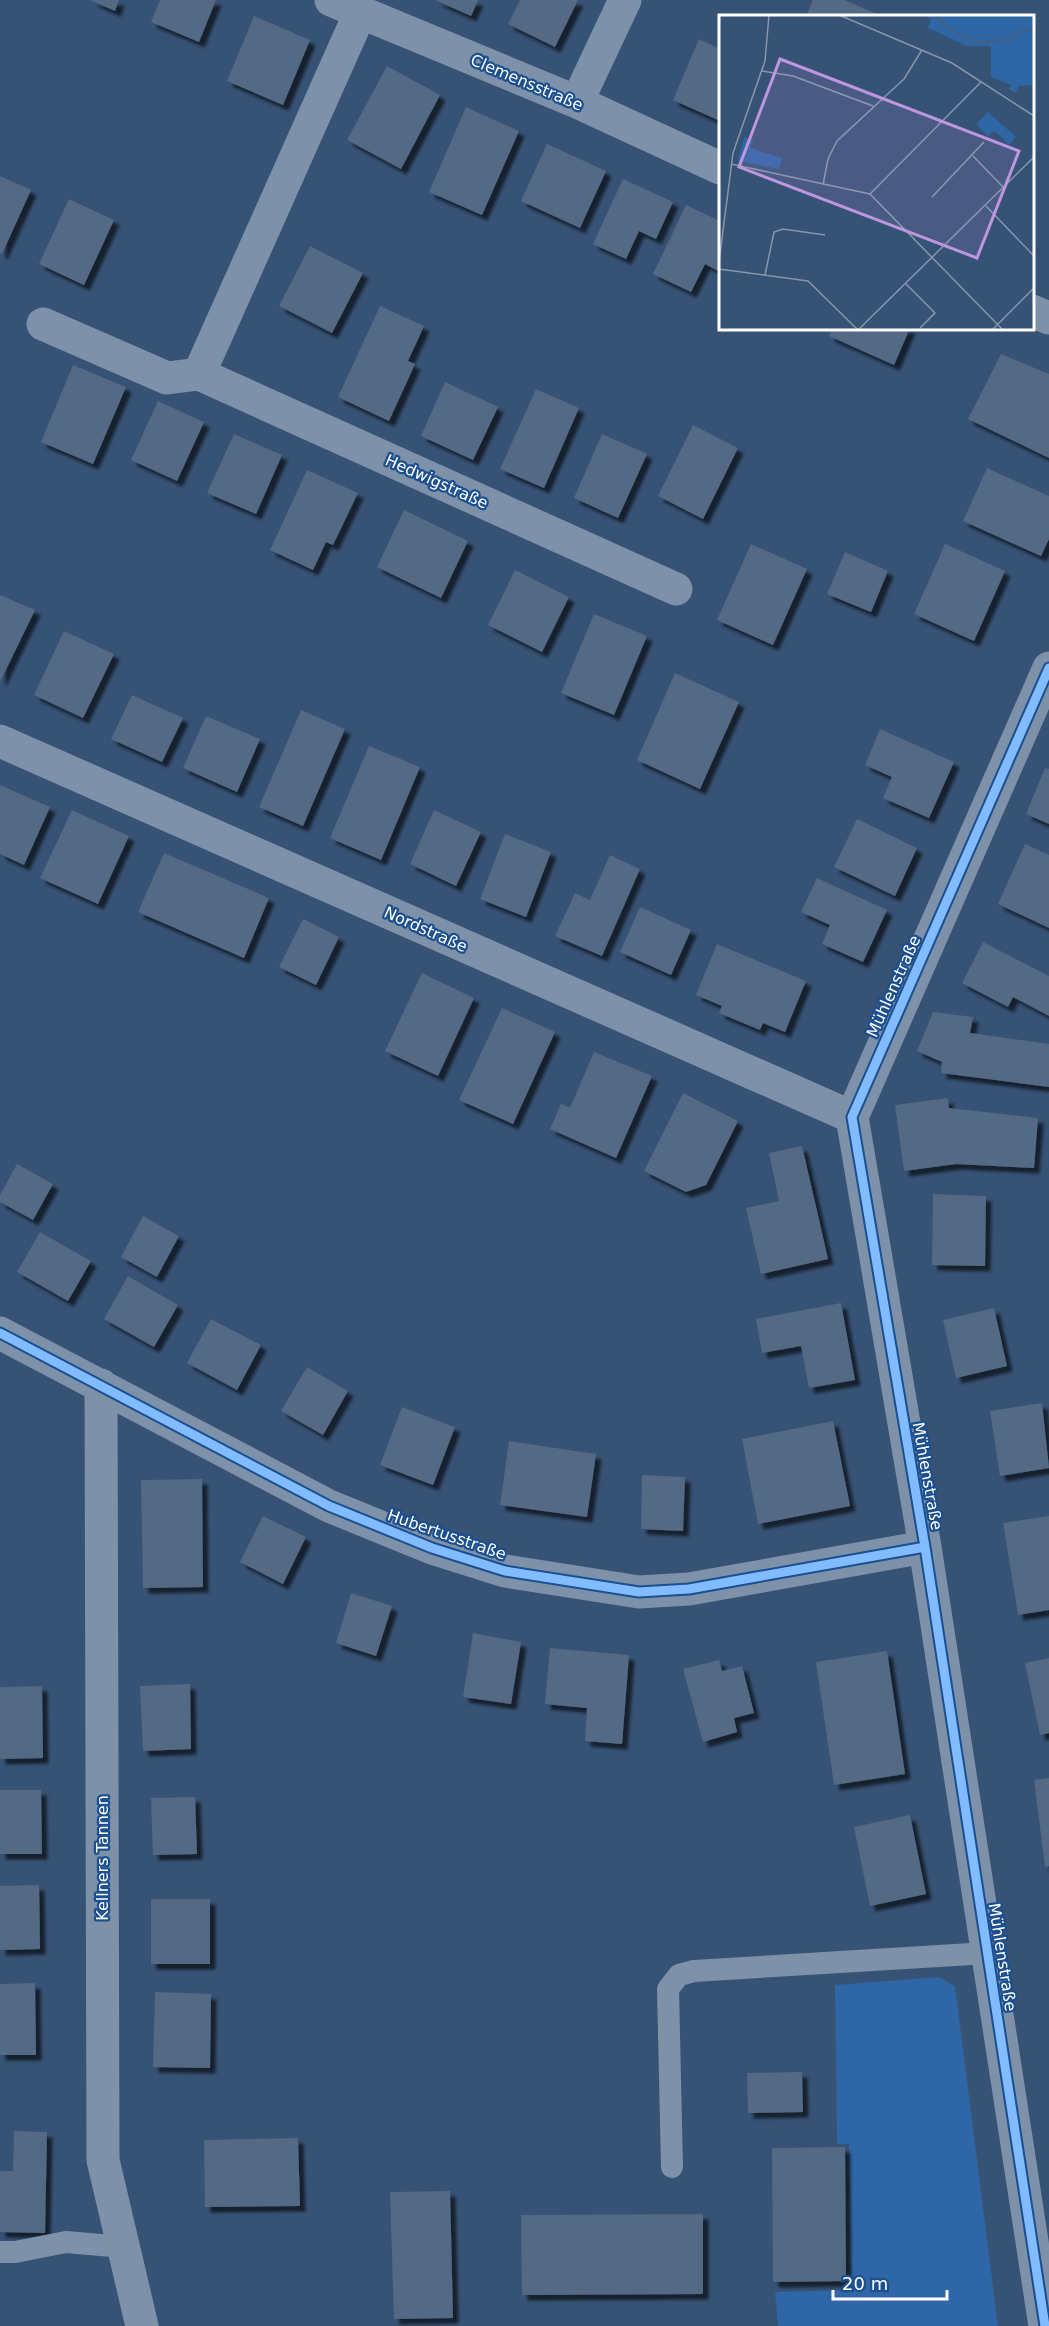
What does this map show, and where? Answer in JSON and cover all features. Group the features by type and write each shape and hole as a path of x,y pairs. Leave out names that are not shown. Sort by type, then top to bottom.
{"street":[{"name":"Clemensstraße","path":"331,0 360,14 577,102 719,168"},
{"path":"577,102 625,0"},
{"path":"43,324 167,378 199,374 360,14"},
{"path":"1034,311 1049,318"},
{"name":"Hedwigstraße","path":"199,374 675,589"},
{"name":"Mühlenstraße","path":"1045,2326 925,1547 852,1117 1049,668"},
{"name":"Nordstraße","path":"0,741 852,1117"},
{"name":"Hubertusstraße","path":"0,1333 329,1506 432,1548 505,1571 639,1592 689,1589 925,1547"},
{"name":"Kellners Tannen","path":"100,1385 103,2160 142,2326"}],"lane":[{"path":"672,2167 668,1989 679,1975 694,1971 988,1953"},
{"path":"0,2252 15,2252 66,2242 124,2247"}],"shaded area":[{"path":"939,1977 955,1986 998,2326 778,2326 775,2292 851,2290 849,2144 837,2144 835,1985"}],"building":[{"path":"90,0 119,0 115,11"},
{"path":"160,0 216,0 199,42 151,22"},
{"path":"435,0 478,0 471,16"},
{"path":"520,0 578,0 555,47 508,24"},
{"path":"813,0 845,0 879,15 806,15"},
{"path":"254,16 310,40 283,105 227,81"},
{"path":"699,39 719,49 719,121 673,100"},
{"path":"387,66 440,95 401,169 347,140"},
{"path":"466,107 519,131 482,215 429,192"},
{"path":"547,144 606,171 580,228 521,201"},
{"path":"0,176 31,190 2,254 0,253"},
{"path":"623,179 673,202 656,239 639,231 626,259 593,244"},
{"path":"69,199 114,220 84,285 39,264"},
{"path":"686,205 719,221 719,271 705,264 691,292 653,274"},
{"path":"310,246 363,273 332,333 279,306"},
{"path":"380,306 424,326 408,361 415,364 389,421 338,397"},
{"path":"831,330 909,330 894,365 829,336"},
{"path":"1001,354 1049,374 1049,458 968,419"},
{"path":"73,365 126,387 93,464 41,442"},
{"path":"445,382 498,407 473,460 421,436"},
{"path":"536,389 579,408 544,488 500,469"},
{"path":"158,401 204,422 177,481 131,460"},
{"path":"693,425 738,448 703,519 658,496"},
{"path":"234,434 282,455 256,514 207,493"},
{"path":"602,434 647,454 618,518 574,498"},
{"path":"987,468 1049,496 1049,539 1041,556 963,521"},
{"path":"307,470 358,493 333,545 326,542 313,570 270,550"},
{"path":"404,510 468,541 441,598 377,567"},
{"path":"751,544 807,569 773,645 717,620"},
{"path":"945,544 1005,571 974,641 914,614"},
{"path":"845,552 888,571 871,612 827,594"},
{"path":"515,570 569,597 542,652 488,625"},
{"path":"0,595 35,610 0,682"},
{"path":"594,614 647,636 614,715 561,693"},
{"path":"64,631 114,654 83,718 34,695"},
{"path":"675,673 739,702 700,789 637,760"},
{"path":"132,695 183,718 162,762 111,739"},
{"path":"301,710 345,729 303,826 259,807"},
{"path":"206,716 260,739 237,792 183,768"},
{"path":"880,729 954,762 929,818 883,798 892,777 865,765"},
{"path":"369,746 420,767 381,860 330,838"},
{"path":"1045,768 1049,769 1049,824 1026,814"},
{"path":"0,785 50,807 24,865 0,854"},
{"path":"72,810 129,836 98,904 40,878"},
{"path":"434,810 481,832 456,886 410,864"},
{"path":"857,819 917,848 895,896 834,867"},
{"path":"505,834 551,852 526,917 480,899"},
{"path":"1025,844 1049,855 1049,928 998,904"},
{"path":"164,853 269,898 244,958 138,912"},
{"path":"610,855 640,869 602,956 555,936 575,893 590,900"},
{"path":"817,878 887,910 863,962 822,944 830,925 801,912"},
{"path":"640,907 691,930 671,975 620,952"},
{"path":"303,919 339,937 316,985 279,967"},
{"path":"983,942 1049,976 1049,1016 1013,997 1008,1007 962,983"},
{"path":"717,944 806,981 785,1032 763,1023 760,1030 719,1013 722,1006 696,995"},
{"path":"422,973 474,998 438,1076 385,1051"},
{"path":"502,1008 555,1032 513,1124 459,1100"},
{"path":"933,1012 973,1017 970,1033 1049,1044 1049,1087 941,1073 942,1062 917,1051"},
{"path":"594,1052 652,1076 616,1158 550,1129 561,1104 570,1108"},
{"path":"683,1093 738,1121 706,1185 686,1192 644,1171"},
{"path":"948,1098 949,1108 1038,1118 1034,1168 956,1164 904,1171 895,1105"},
{"path":"802,1146 828,1259 761,1274 746,1208 779,1201 769,1153"},
{"path":"17,1164 53,1184 33,1220 0,1202 0,1195"},
{"path":"933,1194 986,1196 985,1266 932,1265"},
{"path":"143,1216 179,1236 157,1277 121,1257"},
{"path":"40,1232 91,1261 68,1301 17,1272"},
{"path":"128,1276 178,1305 154,1347 104,1319"},
{"path":"841,1303 855,1380 809,1388 801,1346 762,1353 756,1319"},
{"path":"994,1308 1007,1366 956,1378 943,1320"},
{"path":"211,1319 261,1345 237,1390 187,1363"},
{"path":"307,1367 348,1391 323,1435 281,1411"},
{"path":"1042,1403 1049,1468 1000,1476 990,1411"},
{"path":"402,1407 455,1427 433,1485 380,1465"},
{"path":"833,1421 850,1506 758,1524 742,1439"},
{"path":"509,1441 596,1454 587,1517 500,1505"},
{"path":"642,1475 685,1477 683,1531 641,1529"},
{"path":"202,1479 203,1587 143,1588 141,1480"},
{"path":"263,1516 306,1537 283,1584 240,1562"},
{"path":"1049,1516 1049,1610 1018,1615 1003,1523"},
{"path":"351,1593 392,1606 376,1656 336,1643"},
{"path":"473,1633 521,1642 511,1704 463,1697"},
{"path":"550,1648 629,1655 622,1744 585,1741 587,1708 545,1704"},
{"path":"887,1651 905,1774 834,1785 816,1662"},
{"path":"1049,1658 1049,1733 1040,1735 1025,1663"},
{"path":"719,1660 722,1671 742,1666 754,1713 734,1718 737,1732 703,1742 683,1669"},
{"path":"190,1684 191,1749 143,1751 140,1686"},
{"path":"42,1686 43,1758 0,1759 0,1687"},
{"path":"1049,1778 1049,1866 1045,1867 1034,1780"},
{"path":"0,1790 41,1790 42,1854 0,1854"},
{"path":"195,1797 197,1854 153,1855 151,1798"},
{"path":"910,1815 926,1894 870,1906 854,1827"},
{"path":"39,1885 40,1949 0,1950 0,1886"},
{"path":"151,1899 210,1899 210,1964 151,1964"},
{"path":"35,1983 36,2055 0,2055 0,1984"},
{"path":"155,1992 211,1994 210,2068 153,2067"},
{"path":"802,2072 803,2112 748,2113 747,2073"},
{"path":"14,2131 47,2132 45,2233 0,2232 0,2171 13,2171"},
{"path":"298,2138 300,2206 205,2207 204,2140"},
{"path":"845,2147 846,2281 773,2282 772,2148"},
{"path":"450,2191 453,2318 394,2319 390,2192"},
{"path":"703,2214 703,2294 522,2295 521,2215"}],"cycle path":[{"path":"1045,2326 925,1547 852,1117 1049,668"},
{"path":"0,1333 329,1506 432,1548 505,1571 639,1592 689,1589 925,1547"}]}
